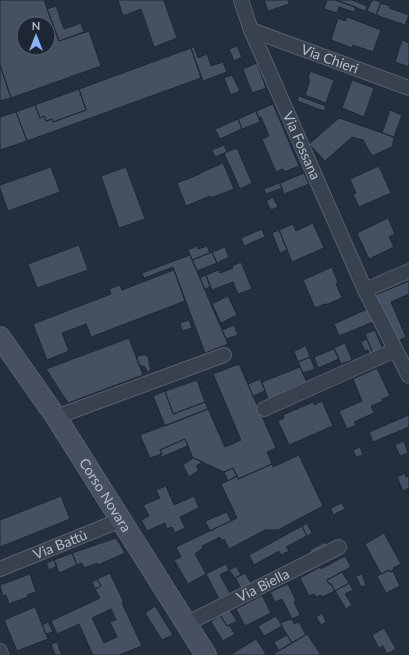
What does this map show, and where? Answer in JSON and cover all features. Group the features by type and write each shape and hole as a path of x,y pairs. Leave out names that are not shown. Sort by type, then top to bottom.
{"main road":[{"name":"Corso Novara","path":"0,337 56,417 206,655"}],"street":[{"name":"Via Fossana","path":"241,0 251,30 365,290 409,376"},
{"name":"Via Chieri","path":"251,30 409,88"},
{"path":"365,290 409,271"},
{"path":"264,409 395,350"},
{"path":"56,417 224,355"},
{"name":"Via Battù","path":"0,569 121,520"},
{"name":"Via Biella","path":"186,624 339,547"},
{"path":"0,651 1,655"}],"building":[{"path":"0,0 44,0 50,16 16,16 16,56 56,56 56,33 59,41 89,31 101,66 11,98 0,65"},
{"path":"118,0 166,0 164,1 177,38 154,47 141,9 123,16"},
{"path":"264,0 288,0 289,4 268,11"},
{"path":"327,0 335,0 356,7 354,12 339,7 337,13 324,9"},
{"path":"335,0 352,0 367,6 365,11"},
{"path":"372,0 381,2 376,15 367,11"},
{"path":"381,3 390,6 389,8 409,15 405,25 376,15"},
{"path":"56,6 64,29 81,23 84,32 59,41 56,33 56,16 50,16 47,9"},
{"path":"347,17 381,30 373,52 353,45 352,48 331,40 338,18 345,21"},
{"path":"402,40 409,43 409,67 395,62"},
{"path":"237,46 242,57 234,61 229,49"},
{"path":"194,47 198,58 207,54 211,66 223,62 227,72 203,81 191,48"},
{"path":"191,48 201,78 27,141 16,112 35,105 40,118 44,116 46,121 52,119 53,122 86,110 79,89"},
{"path":"257,63 266,88 252,93 243,69"},
{"path":"0,65 11,98 0,101"},
{"path":"310,71 334,80 326,103 305,95 310,80 308,79"},
{"path":"232,75 240,91 231,95 224,78"},
{"path":"352,80 374,88 364,117 342,108"},
{"path":"79,89 86,110 53,122 52,119 46,121 44,116 40,118 35,105"},
{"path":"299,96 326,106 324,111 297,101"},
{"path":"273,104 299,166 284,172 283,169 276,172 262,139 269,136 261,117 259,118 256,111"},
{"path":"390,110 402,115 394,137 382,133"},
{"path":"256,111 260,122 242,129 238,119"},
{"path":"16,112 27,141 0,150 0,117"},
{"path":"339,118 394,137 392,147 372,156 363,140 352,137 325,161 309,144"},
{"path":"238,119 242,129 220,139 215,129"},
{"path":"224,145 227,152 215,157 212,150"},
{"path":"237,148 252,183 240,189 224,153"},
{"path":"223,163 234,189 211,198 210,196 186,206 177,183"},
{"path":"379,166 391,193 359,207 353,194 356,193 350,179"},
{"path":"51,167 60,192 8,211 0,185"},
{"path":"126,167 145,219 119,228 101,176"},
{"path":"304,173 309,184 284,194 280,183"},
{"path":"279,183 282,188 266,194 264,189"},
{"path":"273,197 278,207 271,210 266,201"},
{"path":"388,218 395,234 389,237 394,247 369,259 357,233"},
{"path":"313,223 324,248 292,262 279,230 293,224 296,231"},
{"path":"262,229 265,237 244,246 241,238"},
{"path":"279,230 287,250 280,253 272,233"},
{"path":"79,245 88,270 37,288 28,264"},
{"path":"197,246 198,249 207,246 210,253 192,260 188,250"},
{"path":"225,247 229,257 217,263 212,252"},
{"path":"212,252 217,263 197,271 192,260"},
{"path":"190,255 228,344 205,353 173,267 144,278 142,273"},
{"path":"241,262 252,289 238,294 233,282 212,290 206,275 219,270 220,273 233,268 232,266"},
{"path":"332,267 338,283 336,284 342,298 315,308 303,280"},
{"path":"174,270 185,301 91,337 86,324 62,333 69,351 47,360 33,324 111,294 109,289 120,285 122,290"},
{"path":"206,275 210,287 205,289 200,278"},
{"path":"409,281 409,294 391,302 406,337 394,343 373,296"},
{"path":"228,296 237,315 221,323 212,304"},
{"path":"367,309 373,322 339,336 334,324"},
{"path":"189,320 192,328 182,331 180,323"},
{"path":"234,325 238,335 226,339 222,330"},
{"path":"375,330 384,352 374,356 365,334"},
{"path":"129,338 143,375 68,403 46,369"},
{"path":"367,339 374,356 371,357 368,350 365,351 361,342"},
{"path":"345,343 352,360 341,364 334,348"},
{"path":"306,346 310,357 298,362 294,351"},
{"path":"334,349 339,359 318,368 314,357"},
{"path":"141,355 148,357 151,370 147,372 145,367 139,365 137,358"},
{"path":"310,357 315,369 303,373 298,362"},
{"path":"239,364 276,448 267,452 272,464 238,479 233,468 224,472 193,458 185,439 160,450 162,454 150,458 140,435 208,409 225,447 241,440 213,374"},
{"path":"300,367 308,385 269,401 262,382"},
{"path":"377,368 390,396 371,406 374,413 354,422 356,425 347,429 339,411 362,401 353,379"},
{"path":"260,379 265,391 253,396 248,384"},
{"path":"197,380 205,402 173,414 165,391"},
{"path":"165,391 173,414 205,402 208,409 165,426 153,396"},
{"path":"322,401 333,426 289,445 278,421 284,418 283,415 313,402 314,405"},
{"path":"409,415 409,427 373,442 369,432"},
{"path":"185,439 188,446 161,457 160,454 162,454 160,450"},
{"path":"404,441 408,453 400,456 395,445"},
{"path":"360,447 363,455 356,457 353,450"},
{"path":"299,455 323,506 278,530 265,530 229,549 224,539 222,541 220,537 202,546 203,548 195,554 206,574 188,584 174,560 181,557 176,547 237,518 221,484 237,476 238,479 272,464 273,467"},
{"path":"193,458 203,462 196,466 199,470 189,477 183,465"},
{"path":"233,468 237,476 228,481 224,472"},
{"path":"405,473 406,477 409,476 409,488 403,491 397,477"},
{"path":"166,486 174,505 194,496 199,508 180,517 185,528 175,533 172,527 167,529 165,523 147,531 141,520 149,516 143,505 160,498 156,490"},
{"path":"61,496 70,519 0,547 0,520"},
{"path":"342,503 345,509 333,515 331,508"},
{"path":"227,512 231,521 210,531 205,521"},
{"path":"307,523 312,533 307,536 302,526"},
{"path":"302,526 307,536 286,547 289,551 281,555 279,551 254,565 249,555"},
{"path":"384,533 401,564 393,568 394,570 390,572 389,570 381,574 365,544"},
{"path":"116,538 125,553 98,565 97,563 84,568 82,563 77,565 72,553"},
{"path":"325,542 329,548 313,556 310,550"},
{"path":"72,553 77,565 59,573 54,560"},
{"path":"345,556 351,567 327,580 335,591 322,597 321,595 316,597 314,594 309,596 300,578"},
{"path":"54,560 57,566 49,570 46,563"},
{"path":"226,564 229,570 220,575 230,593 219,599 206,574"},
{"path":"236,566 241,575 235,578 229,570"},
{"path":"389,570 390,572 393,571 400,586 386,593 377,576"},
{"path":"342,572 349,583 335,591 327,580"},
{"path":"110,573 142,646 119,655 93,655 79,624 57,634 51,621 100,598 95,589 101,586 97,579","holes":["111,609 116,620 110,622 117,637 104,643 92,618"]},
{"path":"245,573 252,585 242,590 235,578"},
{"path":"30,574 36,592 27,595 28,597 9,604 6,595 3,596 0,585"},
{"path":"362,574 366,585 361,587 356,576"},
{"path":"97,579 101,586 95,589 92,582"},
{"path":"349,583 353,590 345,594 352,605 346,609 335,591"},
{"path":"288,584 296,601 294,602 300,615 292,619 282,599 275,602 270,592"},
{"path":"262,595 271,613 245,626 236,609"},
{"path":"155,606 173,635 162,640 145,613"},
{"path":"35,607 48,639 17,651 4,620"},
{"path":"230,610 237,621 227,626 220,615"},
{"path":"322,613 326,622 321,625 316,617"},
{"path":"220,615 227,626 229,625 235,634 223,641 211,622"},
{"path":"276,616 282,626 264,636 258,626"},
{"path":"292,619 294,624 299,622 306,635 292,643 280,623"},
{"path":"48,622 53,632 46,634 42,625"},
{"path":"384,628 396,649 387,654 383,646 379,648 372,635"},
{"path":"307,634 321,655 272,655 286,646"},
{"path":"287,635 292,643 279,651 274,642"},
{"path":"256,639 266,654 230,655"},
{"path":"57,642 62,655 55,655 51,644"}]}
